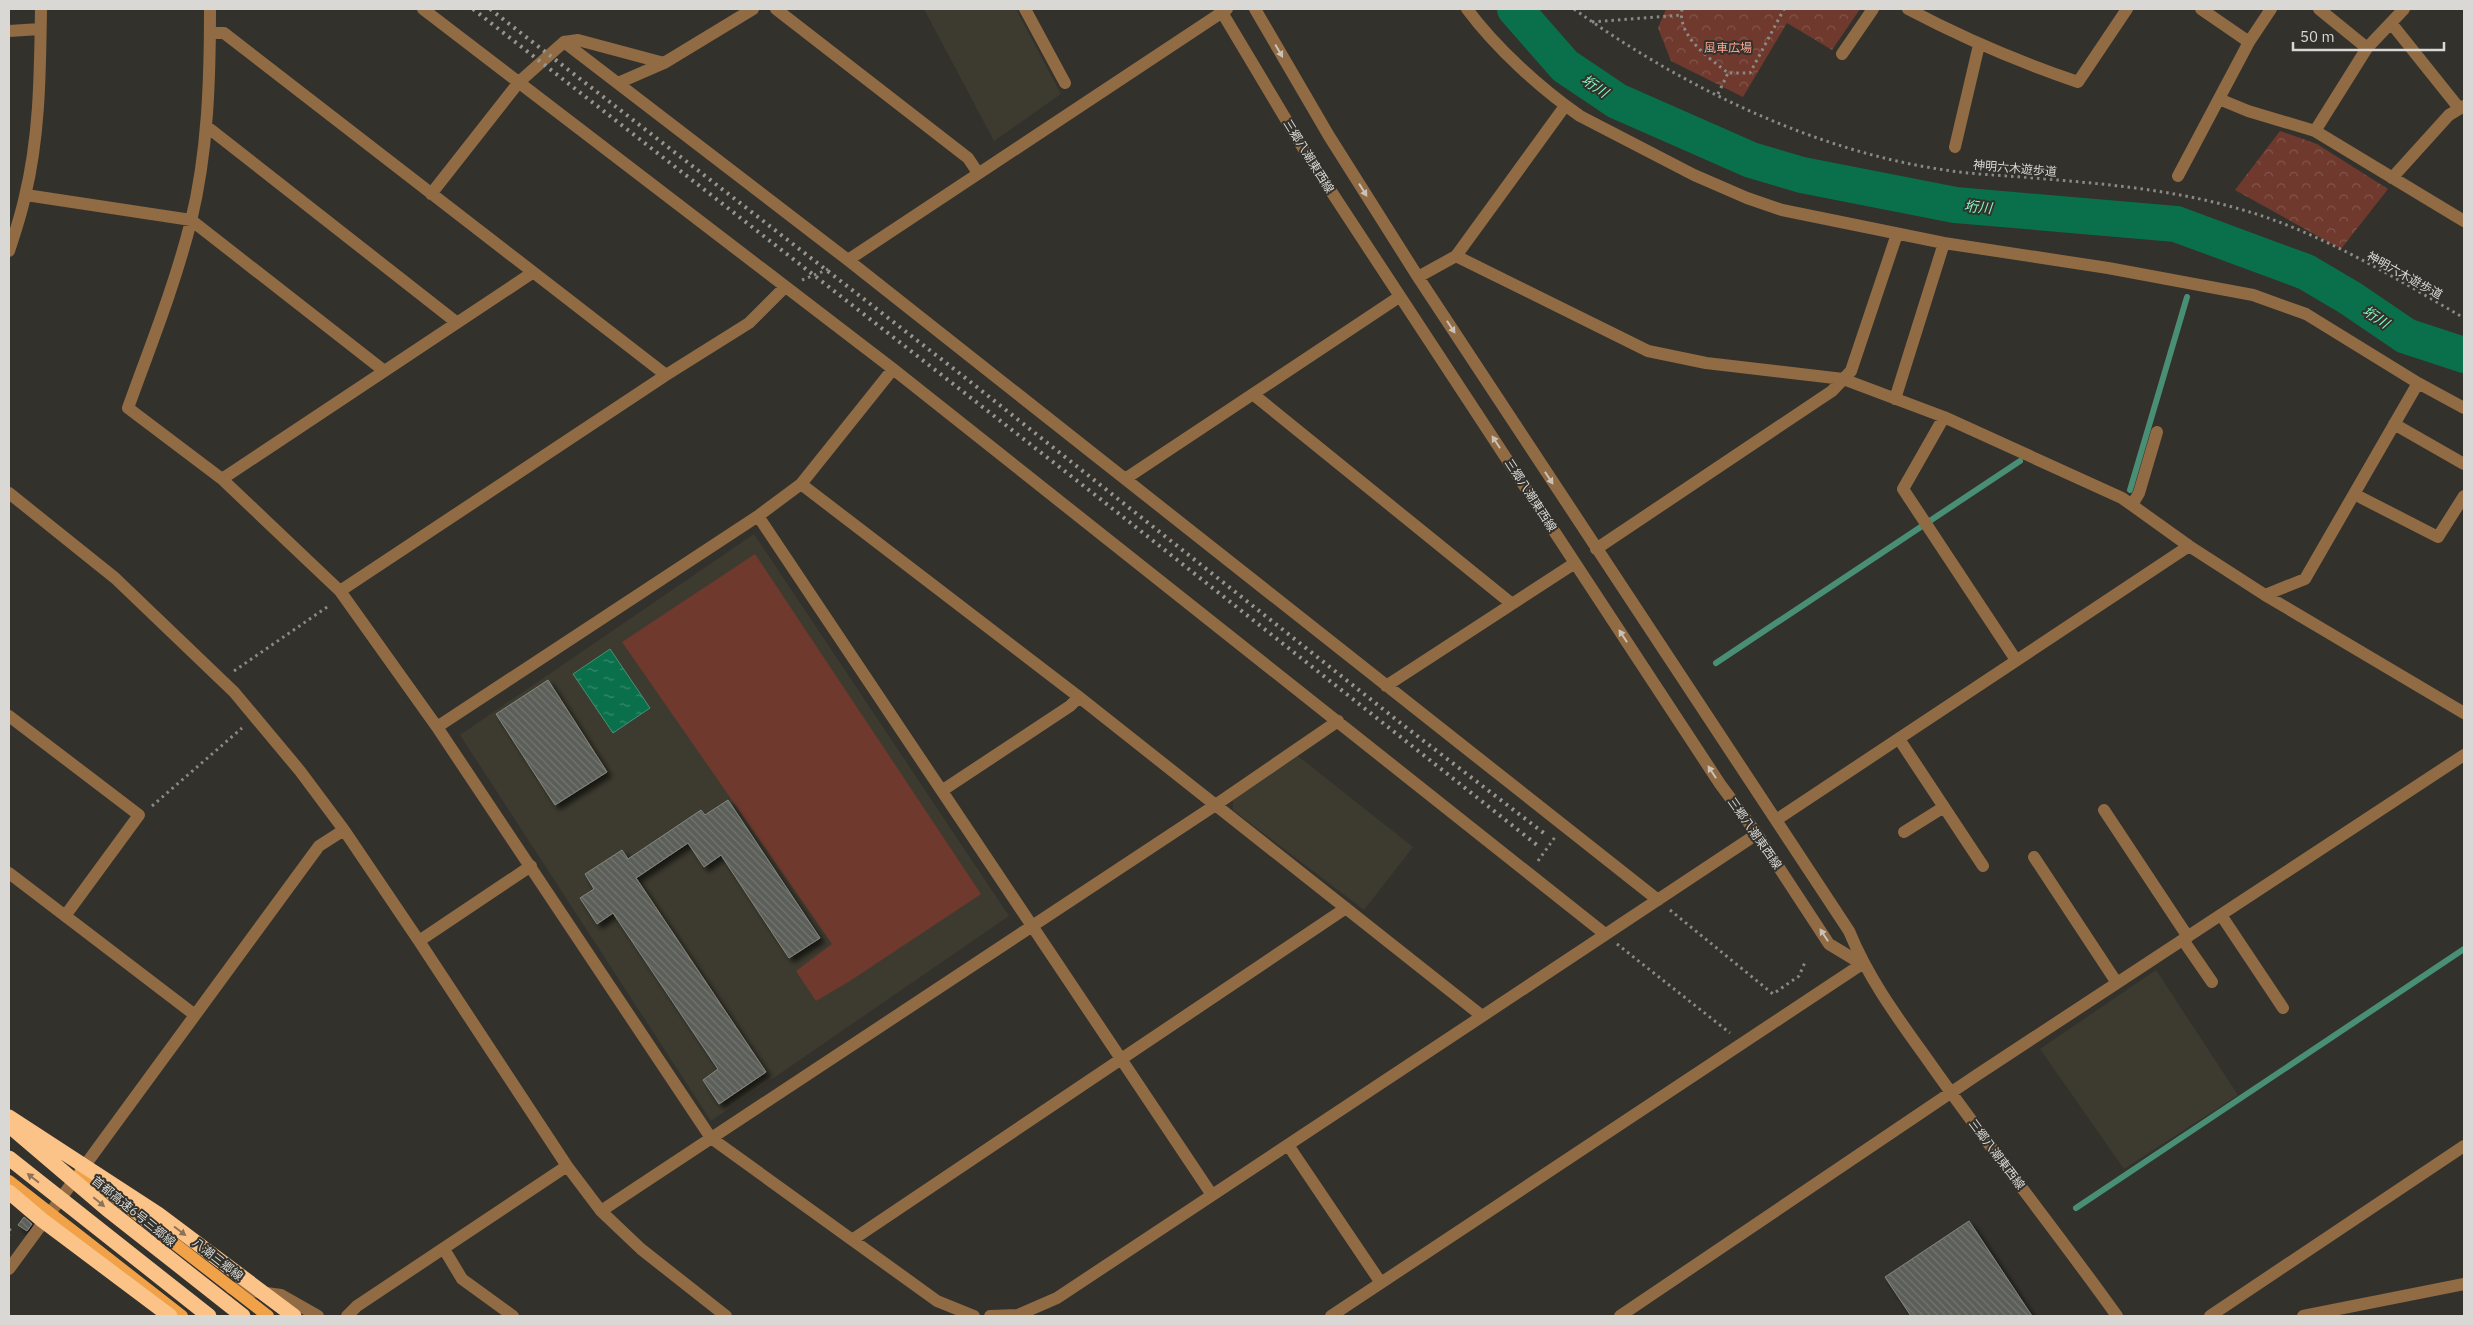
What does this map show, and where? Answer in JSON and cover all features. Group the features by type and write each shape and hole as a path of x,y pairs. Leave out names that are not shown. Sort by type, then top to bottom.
{"highway":[{"path":"9,1115 158,1214 294,1316"},
{"name":"首都高速6号三郷線","path":"9,1126 107,1209 243,1316"},
{"path":"9,1158 209,1316"},
{"path":"9,1192 42,1220 170,1316"}],"main road":[{"name":"八潮三郷線","path":"9,1115 268,1316"},
{"path":"9,1181 182,1316"}],"street":[{"path":"9,251 26,195 35,132 41,9"},
{"path":"210,9 206,126 191,220 166,303 128,408 222,479 340,591 437,726 711,1138 937,1301 974,1316"},
{"path":"424,9 893,369 1605,934"},
{"path":"618,83 664,63 753,9"},
{"path":"776,9 968,158 978,173"},
{"path":"1025,9 1065,83"},
{"name":"三郷八潮東西線","path":"1254,9 1418,277 1848,930 1862,964 1951,1093 2118,1316"},
{"path":"1467,9 1479,25 1514,60 1565,106 1598,127 1747,198 1822,220 1944,243 2108,268 2254,295 2306,314 2418,383 2464,408"},
{"path":"1842,54 1873,9"},
{"path":"1908,9 1979,45 2078,82 2127,9"},
{"path":"2200,9 2249,42"},
{"path":"2178,176 2249,42 2271,9"},
{"path":"2319,9 2367,48"},
{"path":"2315,131 2367,48 2404,9"},
{"path":"848,260 1223,10"},
{"name":"三郷八潮東西線","path":"1223,10 1306,153 1720,784 1757,834 1829,944 1862,964"},
{"path":"2391,23 2462,107 2450,115 2392,178"},
{"path":"9,31 40,29"},
{"path":"210,33 224,33 666,375"},
{"path":"431,194 519,82 564,42 578,40 664,63"},
{"path":"564,42 848,260 1658,900"},
{"path":"1955,147 1979,45"},
{"path":"2219,99 2248,111 2315,131 2464,221"},
{"path":"1418,277 1456,256 1565,106"},
{"path":"206,126 456,322"},
{"path":"26,195 191,220 384,370"},
{"path":"1596,549 1832,391 1851,371 1898,234"},
{"path":"1895,399 1944,243"},
{"path":"1456,256 1648,351 1706,363 1843,379 1944,417 2132,505 2189,546 2265,595 2464,713"},
{"path":"222,479 532,273"},
{"path":"340,591 666,375 749,323 785,287"},
{"path":"1125,479 1399,297"},
{"path":"437,726 758,516 802,484 893,369"},
{"path":"2265,595 2305,579 2418,383"},
{"path":"1254,394 1512,604"},
{"path":"1944,417 1902,489 2016,660"},
{"path":"2394,424 2464,464"},
{"path":"2132,505 2139,493 2157,432"},
{"path":"802,484 1079,697 1214,806 1482,1016"},
{"path":"9,493 115,578 222,680 300,771 344,830 567,1166 601,1210 641,1249 726,1316"},
{"path":"2354,494 2438,537 2464,496"},
{"path":"758,516 1123,1059 1212,1195"},
{"path":"1776,820 2189,546"},
{"path":"1386,686 1575,563"},
{"path":"942,790 1070,706 1079,697"},
{"path":"9,716 140,815 65,916"},
{"path":"601,1210 1214,806 1338,721"},
{"path":"1898,739 1983,866"},
{"path":"1620,1316 1951,1093 2464,755"},
{"path":"1904,832 1944,807"},
{"path":"2104,810 2212,982"},
{"path":"9,1268 318,846 344,830"},
{"path":"990,1316 1018,1315 1058,1298 1757,834"},
{"path":"2034,857 2117,983"},
{"path":"419,941 531,866"},
{"path":"9,873 195,1015"},
{"path":"852,1240 1346,908"},
{"path":"2221,915 2283,1008"},
{"path":"1331,1316 1862,964"},
{"path":"1288,1145 1381,1283"},
{"path":"2210,1316 2464,1146"},
{"path":"347,1316 357,1306 567,1166"},
{"path":"444,1249 462,1279 513,1316"},
{"path":"2304,1316 2464,1284"},
{"path":"231,1288 281,1295 318,1316"}],"path":[{"name":"神明六木遊歩道","path":"1574,9 1659,65 1792,130 1895,161 1947,171 2141,188 2236,208 2291,228 2359,259 2464,318"},
{"path":"1682,9 1681,15 1685,28 1700,51 1728,73 1750,72 1784,9"},
{"path":"1592,22 1681,15"},
{"path":"1718,94 1728,73"},
{"path":"785,287 848,260"},
{"path":"222,680 331,605 340,591"},
{"path":"140,815 148,811 242,728"},
{"path":"1528,873 1564,825"},
{"path":"1658,900 1773,994 1799,976 1806,960"},
{"path":"1605,934 1735,1036"},
{"path":"9,1229 11,1231 9,1235"}],"shaded area":[{"path":"924,9 1016,9 1061,94 994,141"},
{"path":"754,534 1009,916 711,1121 460,735"},
{"path":"1298,756 1413,847 1364,910 1233,810 1233,800"},
{"path":"2156,970 2238,1095 2124,1169 2040,1049"}],"green space":[{"name":"風車広場","path":"1666,9 1860,9 1832,50 1787,23 1743,97 1671,61 1658,28"},
{"path":"2280,131 2317,144 2388,189 2341,249 2235,190"},
{"path":"755,554 981,894 850,981 816,1001 796,971 832,944 622,642"}],"water":[{"path":"610,649 650,708 613,733 573,674"}],"building":[{"path":"548,680 607,772 555,805 496,714"},
{"path":"728,800 820,938 789,958 721,855 704,867 688,843 636,878 766,1072 719,1104 703,1080 718,1069 613,913 597,924 580,898 594,889 585,874 622,850 628,859 701,810 705,815"},
{"path":"24,1217 32,1224 27,1231 18,1225"},
{"path":"1969,1221 2032,1316 1911,1316 1885,1277"}],"waterway":[{"name":"垳川","path":"1515,9 1565,66 1617,101 1751,160 1802,175 1955,205 2176,224 2306,272 2350,298 2406,336 2464,355"},
{"path":"2130,490 2187,297"},
{"path":"1716,663 2020,461"},
{"path":"2076,1208 2464,949"}],"railway":[{"path":"473,9 1094,494 1537,845"},
{"path":"490,9 963,376 1403,725 1545,834"}]}
